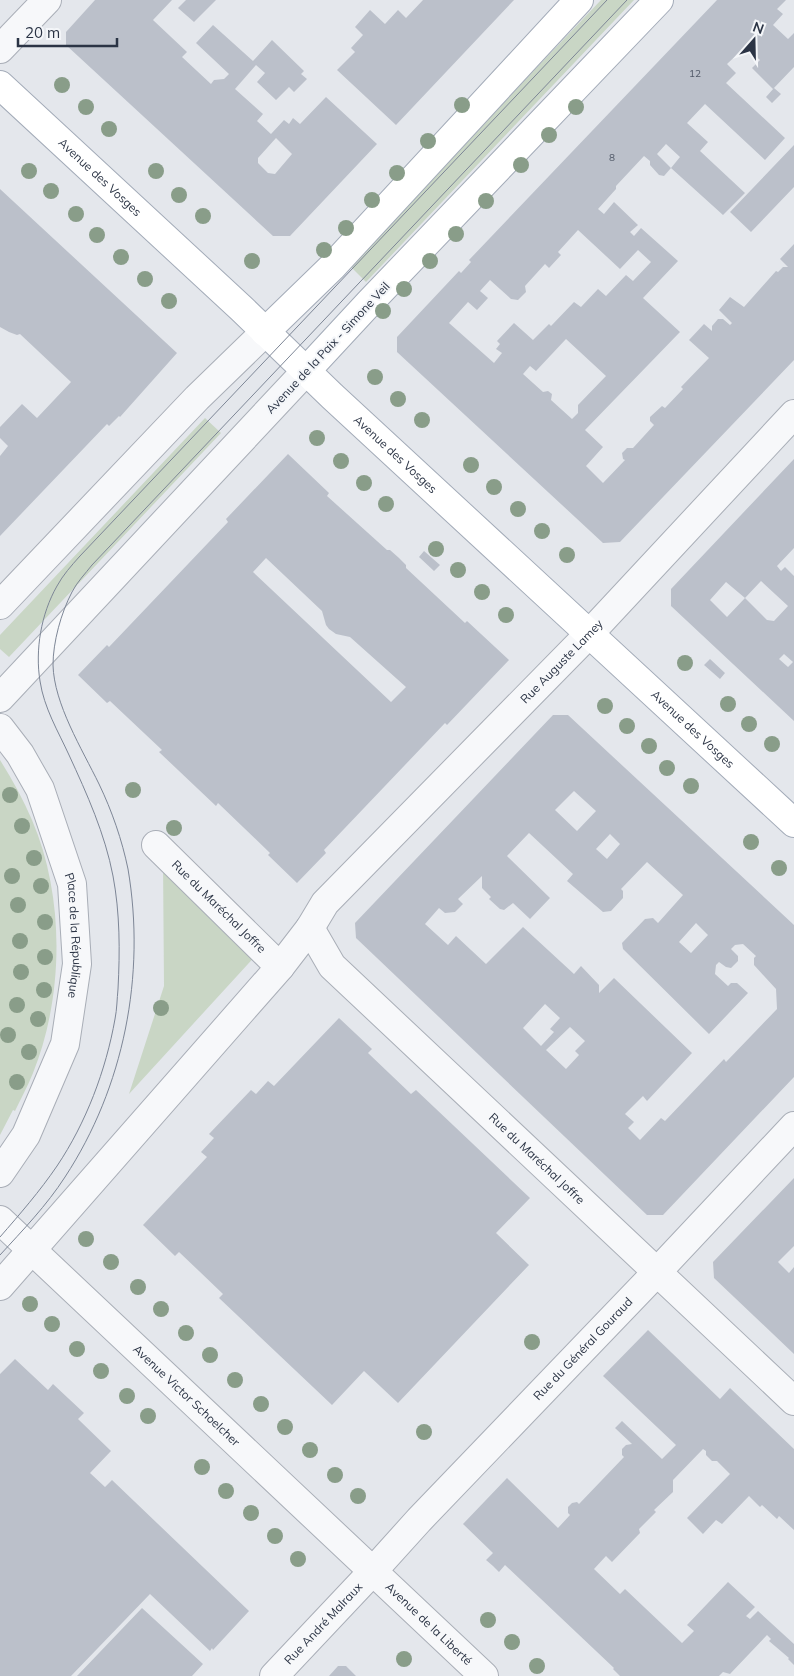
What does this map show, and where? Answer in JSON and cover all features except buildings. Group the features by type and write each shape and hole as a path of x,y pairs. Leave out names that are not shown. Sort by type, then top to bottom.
{"main road":[{"path":"265,332 332,267 579,0"},
{"name":"Avenue de la Paix - Simone Veil","path":"306,371 659,0"},
{"name":"Avenue des Vosges","path":"0,84 306,371 794,823"}],"street":[{"path":"0,49 47,0"},
{"path":"0,605 197,398 265,332"},
{"name":"Avenue de la Paix - Simone Veil","path":"0,698 306,371"},
{"name":"Rue Auguste Lamey","path":"310,928 325,903 590,633 794,414"},
{"name":"Place de la République","path":"0,728 20,754 40,789 72,884 77,964 65,1044 26,1135 0,1173"},
{"name":"Rue du Maréchal Joffre","path":"156,845 280,967"},
{"path":"2,1284 280,967 310,928"},
{"name":"Rue du Maréchal Joffre","path":"310,928 332,966 794,1402"},
{"name":"Rue du Général Gouraud","path":"373,1571 794,1126"},
{"name":"Avenue Victor Schoelcher","path":"0,1220 373,1571"},
{"name":"Rue André Malraux","path":"274,1676 373,1571"},
{"name":"Avenue de la Liberté","path":"373,1571 484,1676"}],"green space":[{"path":"601,0 634,0 366,282 349,265"},
{"path":"205,418 221,433 9,657 0,649 0,635"},
{"path":"0,760 25,804 43,850 55,914 56,946 51,1012 43,1043 29,1083 0,1135"},
{"path":"163,861 258,953 129,1094 164,986"}],"tram line":[{"path":"0,1237 50,1175 77,1132 94,1096 100,1077 111,1038 117,1004 119,932 110,860 89,799 48,710 40,681 39,645 43,620 51,597 62,578 80,556 607,0"},
{"path":"0,1255 50,1197 65,1177 85,1142 102,1106 116,1068 132,989 133,909 126,858 108,805 64,711 55,680 53,656 56,637 68,600 79,581 92,565 627,0"}]}
